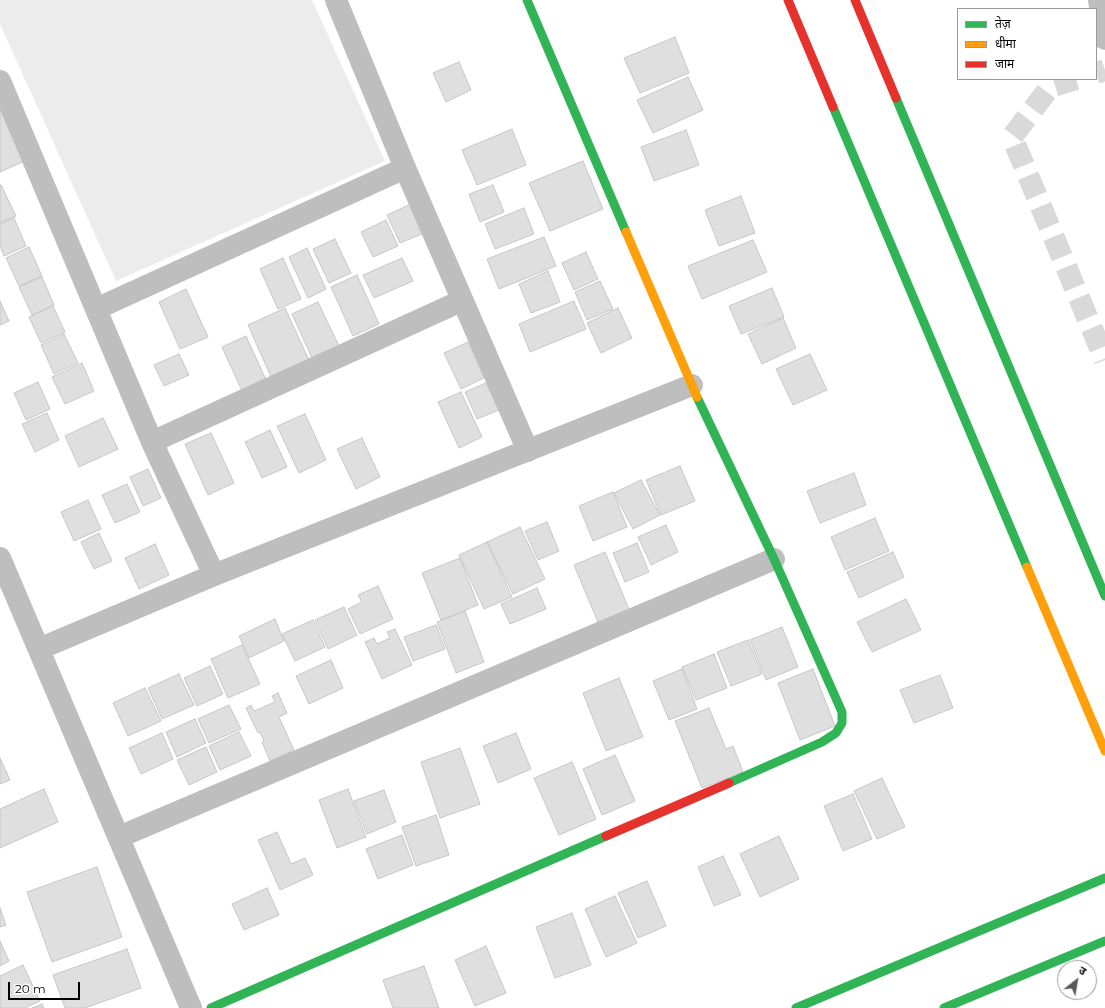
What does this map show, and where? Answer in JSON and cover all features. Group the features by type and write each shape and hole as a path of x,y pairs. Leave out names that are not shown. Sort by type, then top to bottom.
{"street":[{"path":"336,0 461,301 528,451"},
{"path":"211,1008 822,742 836,733 842,723 842,712 774,559 692,385 527,0"},
{"path":"788,0 1105,751"},
{"path":"855,0 1105,596"},
{"path":"1099,0 1105,39"},
{"path":"0,81 152,442 214,575"},
{"path":"96,309 405,168"},
{"path":"152,442 461,301"},
{"path":"39,649 214,575 692,385"},
{"path":"0,558 192,1008"},
{"path":"119,837 774,559"},
{"path":"796,1008 1105,878"},
{"path":"944,1008 1105,941"}],"shaded area":[{"path":"0,0 312,0 385,161 116,281 0,24"}],"building":[{"path":"675,37 689,73 640,93 624,58"},
{"path":"459,62 471,90 446,102 433,73"},
{"path":"688,77 703,110 653,133 637,100"},
{"path":"4,110 27,160 0,172 0,111"},
{"path":"512,129 526,165 477,185 462,150"},
{"path":"686,130 699,165 654,181 641,147"},
{"path":"583,161 603,209 550,231 529,183"},
{"path":"0,185 16,216 0,223"},
{"path":"493,185 504,212 480,222 469,194"},
{"path":"741,196 755,233 719,246 705,210"},
{"path":"411,204 424,233 400,243 387,215"},
{"path":"524,208 534,234 495,249 485,224"},
{"path":"14,218 26,246 4,256 0,246 0,224"},
{"path":"386,220 398,246 373,257 361,232"},
{"path":"544,237 556,266 499,289 487,259"},
{"path":"335,239 351,273 329,283 313,249"},
{"path":"753,240 767,272 702,299 688,266"},
{"path":"29,247 42,276 19,286 6,258"},
{"path":"307,248 326,289 308,298 289,257"},
{"path":"586,252 598,279 574,290 562,263"},
{"path":"283,258 301,299 278,309 260,269"},
{"path":"402,258 413,281 374,298 363,275"},
{"path":"548,271 560,302 531,313 519,284"},
{"path":"357,275 379,324 353,336 331,287"},
{"path":"42,277 54,305 32,315 19,287"},
{"path":"600,281 613,309 587,320 575,292"},
{"path":"772,288 784,317 741,334 729,306"},
{"path":"186,289 208,337 180,349 159,302"},
{"path":"0,301 9,321 0,325"},
{"path":"574,301 586,329 530,352 519,324"},
{"path":"318,302 339,346 312,358 292,314"},
{"path":"53,306 65,332 41,343 29,317"},
{"path":"285,308 309,360 271,377 248,325"},
{"path":"618,308 632,338 601,353 587,323"},
{"path":"783,318 796,348 762,364 748,334"},
{"path":"64,334 78,363 54,374 41,345"},
{"path":"246,336 267,382 243,393 222,347"},
{"path":"468,342 484,378 461,389 444,353"},
{"path":"179,354 189,375 164,386 154,365"},
{"path":"810,354 827,390 793,405 776,369"},
{"path":"82,363 94,391 65,404 52,377"},
{"path":"38,382 50,409 26,420 14,393"},
{"path":"486,383 499,410 477,419 465,392"},
{"path":"461,392 482,437 459,448 438,402"},
{"path":"47,413 59,440 35,452 22,424"},
{"path":"305,414 326,460 299,473 277,426"},
{"path":"103,418 118,449 79,467 65,436"},
{"path":"270,430 287,467 262,478 245,442"},
{"path":"211,433 234,483 208,495 185,444"},
{"path":"362,438 380,477 356,489 337,449"},
{"path":"680,466 695,501 661,515 646,480"},
{"path":"148,469 161,498 143,506 130,477"},
{"path":"854,473 866,505 820,523 807,491"},
{"path":"641,480 660,515 633,529 614,493"},
{"path":"127,484 140,512 115,523 102,495"},
{"path":"613,492 627,527 593,541 579,506"},
{"path":"88,500 101,529 74,541 61,512"},
{"path":"875,518 889,551 845,570 831,537"},
{"path":"547,522 559,551 538,560 525,531"},
{"path":"666,525 678,552 651,565 638,537"},
{"path":"520,527 545,579 513,594 487,542"},
{"path":"99,533 112,561 94,569 81,542"},
{"path":"487,542 512,597 484,609 459,555"},
{"path":"637,543 649,572 625,582 613,553"},
{"path":"155,544 169,575 139,589 125,558"},
{"path":"605,552 631,614 600,627 574,565"},
{"path":"893,552 904,577 859,598 847,572"},
{"path":"460,558 478,605 441,620 422,573"},
{"path":"378,586 393,619 360,634 348,609 362,602 358,595"},
{"path":"537,588 546,609 510,624 501,604"},
{"path":"906,599 921,630 872,652 857,622"},
{"path":"344,607 357,635 328,649 315,620"},
{"path":"465,611 484,662 456,673 437,622"},
{"path":"275,619 284,641 249,658 239,636"},
{"path":"313,620 325,647 295,661 282,634"},
{"path":"436,625 445,649 413,661 404,637"},
{"path":"782,627 798,667 766,680 750,640"},
{"path":"395,629 412,665 382,679 365,642 374,638 377,644 390,638 387,632"},
{"path":"748,640 762,674 731,686 717,652"},
{"path":"242,645 260,684 228,698 211,659"},
{"path":"714,654 727,688 696,700 682,667"},
{"path":"331,660 343,688 309,704 296,676"},
{"path":"210,666 223,694 197,706 184,678"},
{"path":"682,669 697,709 669,720 653,681"},
{"path":"813,669 835,726 800,740 778,683"},
{"path":"179,674 194,705 162,719 148,688"},
{"path":"940,675 953,708 914,723 900,690"},
{"path":"619,678 643,737 606,751 583,693"},
{"path":"145,688 161,721 128,736 113,703"},
{"path":"278,693 287,713 279,717 294,750 270,761 262,742 264,741 260,732 258,733 246,708 251,705 254,711 275,702 272,696"},
{"path":"229,705 241,729 209,743 198,719"},
{"path":"709,708 726,749 733,746 743,772 702,788 675,721"},
{"path":"195,719 206,743 177,757 166,732"},
{"path":"239,732 251,756 220,770 209,746"},
{"path":"162,733 173,759 141,774 129,748"},
{"path":"516,733 531,769 498,783 483,746"},
{"path":"206,747 217,772 189,785 177,760"},
{"path":"460,748 480,804 440,818 421,762"},
{"path":"615,755 635,801 602,815 583,769"},
{"path":"0,758 10,780 0,784"},
{"path":"572,762 596,819 559,835 534,778"},
{"path":"882,778 905,827 877,839 854,791"},
{"path":"44,789 58,822 0,848 0,809"},
{"path":"348,789 366,837 337,848 319,800"},
{"path":"384,790 396,822 367,834 354,801"},
{"path":"853,794 872,839 843,851 824,806"},
{"path":"436,815 449,855 416,866 402,827"},
{"path":"277,832 291,864 305,858 313,875 280,890 258,840"},
{"path":"402,835 413,865 378,879 366,849"},
{"path":"779,836 799,879 760,897 740,854"},
{"path":"723,856 741,895 714,906 698,867"},
{"path":"97,867 122,937 52,962 27,892"},
{"path":"647,881 666,926 638,938 618,893"},
{"path":"267,888 279,915 244,930 232,904"},
{"path":"615,896 637,943 606,957 585,909"},
{"path":"0,908 6,925 0,927"},
{"path":"572,913 591,965 555,978 536,927"},
{"path":"0,941 9,961 0,966"},
{"path":"486,946 506,993 475,1006 455,960"},
{"path":"127,949 141,988 85,1008 65,1008 53,975"},
{"path":"23,965 40,1001 25,1008 0,1008 0,976"},
{"path":"424,966 439,1008 393,1008 383,980"},
{"path":"42,1004 44,1008 32,1008"}],"tunnel":[{"path":"1097,73 1105,70"},
{"path":"1073,80 1050,87 1012,137 1105,360"}],"traffic: fast":[{"path":"527,0 626,232"},
{"path":"896,98 1105,596"},
{"path":"833,107 1027,567"},
{"path":"697,397 774,559 842,712 842,723 836,733 822,742 729,783"},
{"path":"211,1008 606,836"},
{"path":"796,1008 1105,878"},
{"path":"944,1008 1105,941"}],"traffic: slow":[{"path":"626,232 697,397"},
{"path":"1027,567 1105,751"}],"traffic: jam":[{"path":"788,0 833,107"},
{"path":"855,0 896,98"},
{"path":"606,836 729,783"}]}
